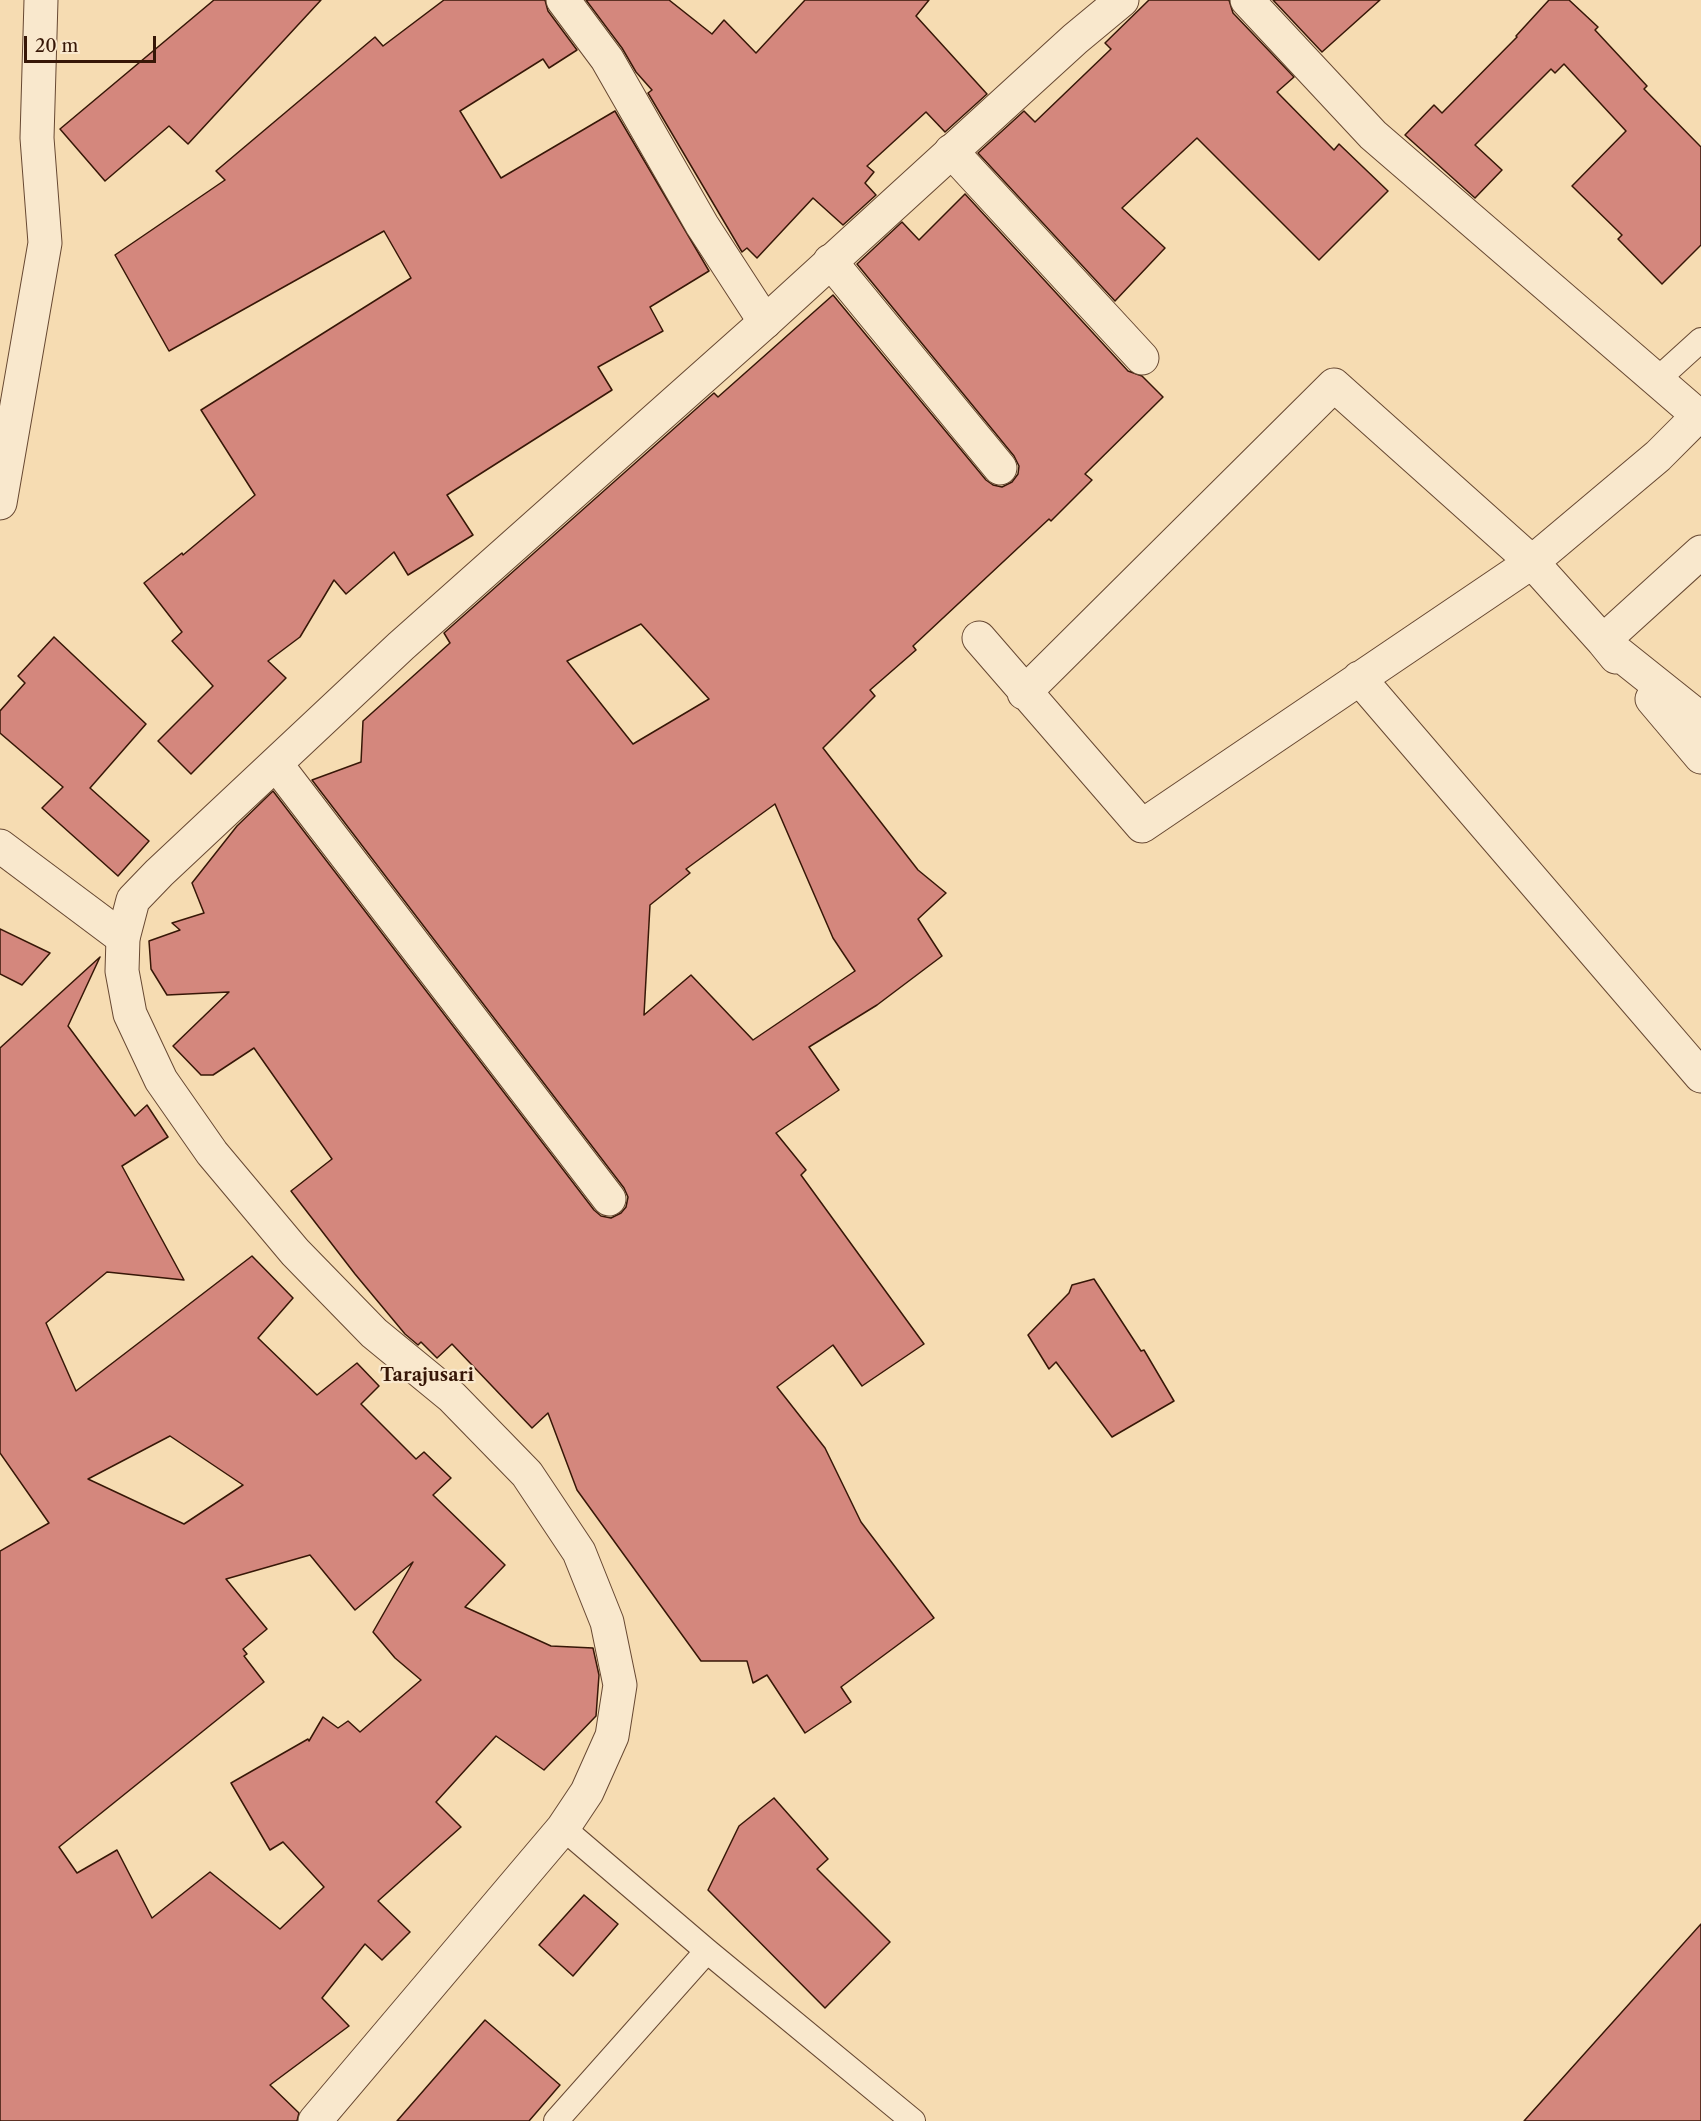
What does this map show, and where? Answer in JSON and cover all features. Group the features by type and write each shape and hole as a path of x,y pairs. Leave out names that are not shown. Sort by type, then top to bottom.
{"street":[{"path":"0,503 45,243 37,138 41,0"},
{"path":"563,0 607,59 702,225 765,322"},
{"path":"315,2121 563,1828 587,1792 612,1736 620,1685 607,1622 579,1552 527,1474 452,1397 374,1333 295,1252 213,1153 160,1080 130,1014 122,971 123,938 133,900 401,646 765,322 1075,39 1122,0"},
{"path":"979,638 1024,693 1142,826 1532,562 1658,456 1699,417 1658,379 1373,135 1247,0"},
{"path":"951,151 1142,358"},
{"path":"831,261 1000,468"},
{"path":"1024,693 1334,385 1532,562 1603,641 1701,757"},
{"path":"1603,641 1701,552"},
{"path":"1603,641 1701,719"},
{"path":"1359,678 1701,1076"},
{"path":"276,764 609,1199"},
{"path":"0,846 123,938"}],"lane":[{"path":"1658,379 1701,340"},
{"path":"563,1828 707,1952 913,2121"},
{"path":"556,2121 707,1952"}],"building":[{"path":"214,0 321,0 188,144 169,126 105,181 60,129"},
{"path":"444,0 545,0 548,11 577,50 549,68 543,59 460,111 501,178 615,111 709,271 650,307 663,331 598,367 612,390 447,495 473,535 408,575 394,552 346,594 334,580 300,637 268,661 286,678 191,774 158,741 213,686 172,641 182,632 144,583 182,553 183,555 255,495 201,410 411,278 384,231 169,351 115,255 225,180 216,171 375,37 383,46"},
{"path":"586,0 669,0 712,34 724,20 756,53 805,0 929,0 916,16 987,94 945,132 926,112 867,166 874,172 865,183 876,195 843,225 813,198 757,258 747,248 742,252 648,93 652,90 636,72 622,48"},
{"path":"1149,0 1229,0 1233,13 1294,77 1277,92 1334,150 1339,144 1388,191 1319,260 1197,138 1122,208 1165,248 1115,301 978,153 1024,111 1035,122 1111,49 1105,43"},
{"path":"1273,0 1380,0 1322,52"},
{"path":"1549,0 1569,0 1598,27 1595,30 1647,86 1644,89 1701,147 1701,245 1662,284 1618,239 1622,235 1572,186 1626,131 1564,64 1555,73 1551,69 1475,145 1502,170 1475,198 1405,135 1434,105 1442,113 1517,37"},
{"path":"965,194 1128,371 1142,376 1163,397 1085,474 1092,480 1051,521 1049,519 913,646 916,650 870,690 875,696 823,748 918,870 946,893 918,919 942,956 877,1005 809,1047 839,1090 776,1133 806,1170 801,1175 924,1344 862,1386 833,1345 777,1387 825,1448 861,1522 934,1618 841,1687 851,1702 805,1733 767,1675 753,1683 747,1661 701,1661 577,1490 548,1413 532,1428 452,1344 437,1358 421,1342 418,1345 405,1334 355,1274 291,1191 332,1159 254,1048 213,1075 201,1075 173,1046 229,992 167,995 151,969 149,941 180,930 172,923 204,913 192,883 237,826 273,791 594,1210 601,1216 611,1218 621,1213 626,1207 628,1197 624,1188 312,780 361,762 363,721 450,643 444,633 714,393 718,397 833,295 986,480 1002,487 1012,482 1018,474 1019,466 1014,456 857,264 902,222 919,240","holes":["641,624 709,699 633,744 567,661","775,804 833,938 855,971 753,1040 691,975 644,1015 650,905 690,873 686,869"]},
{"path":"54,637 146,724 90,788 149,841 118,876 42,808 63,787 0,733 0,711 25,683 18,676"},
{"path":"0,929 50,953 22,985 0,974"},
{"path":"100,957 68,1026 135,1116 147,1105 168,1137 122,1166 184,1280 107,1272 46,1323 76,1391 252,1256 293,1298 258,1338 317,1395 357,1363 379,1386 361,1404 416,1459 424,1452 451,1478 433,1495 505,1565 465,1607 551,1646 593,1648 599,1675 596,1716 544,1770 496,1736 436,1802 461,1827 378,1901 410,1932 382,1960 365,1944 322,1998 349,2026 270,2085 299,2113 297,2121 0,2121 0,1551 49,1523 0,1453 0,1048","holes":["170,1436 243,1485 184,1524 88,1479","310,1555 355,1610 413,1562 373,1632 395,1658 421,1680 360,1732 348,1721 338,1728 323,1717 309,1741 308,1739 231,1783 270,1850 283,1842 324,1887 280,1929 210,1872 152,1918 117,1850 77,1873 59,1847 264,1682 244,1656 247,1654 243,1649 267,1629 226,1579"]},
{"path":"1094,1279 1141,1351 1144,1350 1174,1401 1112,1437 1056,1362 1049,1369 1028,1335 1069,1293 1072,1285"},
{"path":"774,1798 828,1859 817,1869 890,1942 825,2008 708,1890 739,1826"},
{"path":"584,1895 618,1924 573,1976 539,1945"},
{"path":"1701,1924 1701,2121 1524,2121"},
{"path":"485,2020 560,2085 529,2121 397,2121"}],"district":[{"name":"Tarajusari","path":"427,1376"}]}
